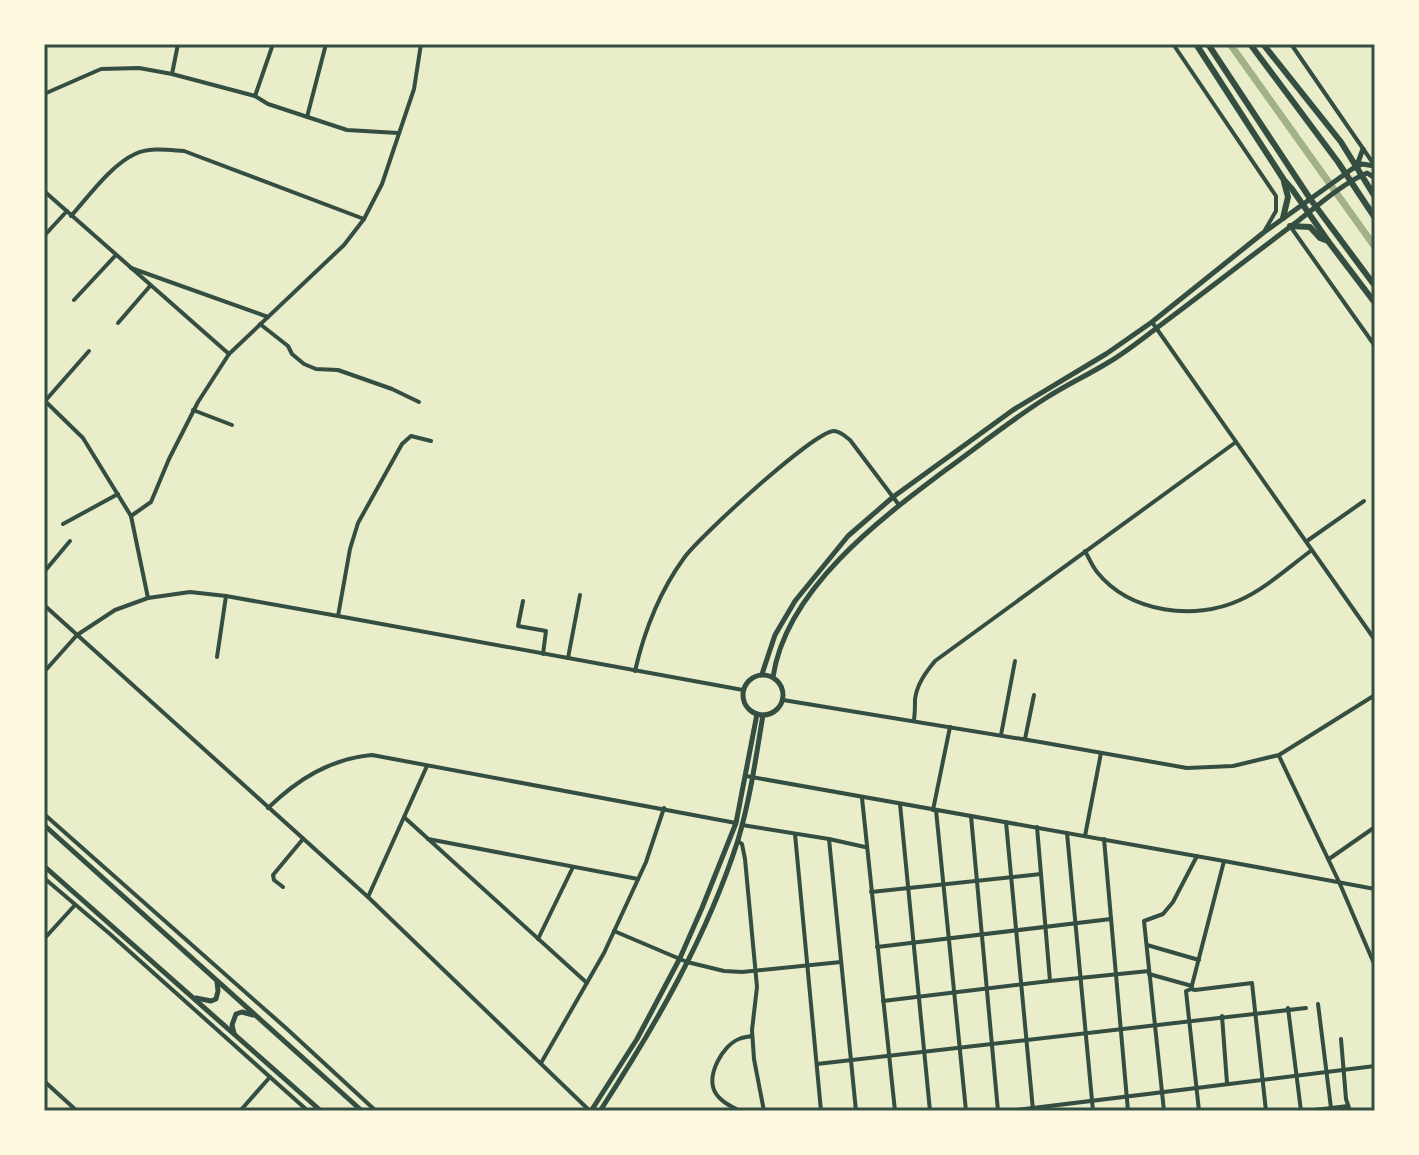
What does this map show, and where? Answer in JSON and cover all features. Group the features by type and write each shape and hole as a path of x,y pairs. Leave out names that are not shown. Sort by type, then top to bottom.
{"highway":[{"path":"1196,44 1284,180 1304,202 1328,241 1375,303"},
{"path":"1208,44 1311,200 1375,286"},
{"path":"1250,44 1338,162 1375,218"},
{"path":"1263,44 1341,142 1375,197"},
{"path":"1283,218 1288,197 1284,180"},
{"path":"1290,226 1310,227 1320,238 1328,241"}],"main road":[{"path":"1354,167 1363,149"},
{"path":"773,677 779,649 804,604 864,534 1016,418 1110,362 1304,202 1354,167 1365,163 1375,166"},
{"path":"762,674 775,635 795,601 848,536 893,497 1013,410 1154,325 1360,176 1370,173 1375,178"},
{"path":"762,674 773,677 782,687 783,700 776,711 760,715 752,712 744,702 743,690 750,679 762,674"},
{"path":"600,1111 644,1043 687,962 724,879 738,841 760,715"},
{"path":"590,1111 637,1039 680,958 739,824"},
{"path":"44,825 362,1111"},
{"path":"44,866 321,1111"},
{"path":"193,998 216,999 217,981"},
{"path":"235,1034 232,1025 236,1014 255,1015"}],"street":[{"path":"172,74 178,44"},
{"path":"255,96 273,44"},
{"path":"307,117 326,44"},
{"path":"131,516 151,502 193,410 229,354 344,245 364,219 382,184 414,89 421,44"},
{"path":"1173,44 1276,196 1276,211 1263,233"},
{"path":"1291,44 1375,166"},
{"path":"44,94 101,69 139,68 255,96 268,104 347,130 398,133"},
{"path":"44,236 118,165 136,153 160,149 184,151 364,219"},
{"path":"44,191 229,354"},
{"path":"1290,226 1375,346"},
{"path":"74,300 116,255"},
{"path":"128,267 268,317"},
{"path":"118,323 150,286"},
{"path":"260,324 288,346 304,364 351,374 419,402"},
{"path":"1154,325 1375,640"},
{"path":"89,351 44,400 83,438 131,516 148,598"},
{"path":"193,410 232,425"},
{"path":"635,671 641,643 660,598 684,557 800,450 825,434 834,431 850,440 899,505"},
{"path":"338,616 358,523 402,444 411,436 431,441"},
{"path":"913,721 919,684 935,661 1236,442"},
{"path":"63,524 118,494"},
{"path":"1306,542 1364,501"},
{"path":"44,572 70,541"},
{"path":"1085,551 1107,583 1122,593 1150,606 1186,611 1210,610 1243,599 1312,550"},
{"path":"44,672 77,635 115,610 148,598 190,592 743,690"},
{"path":"568,658 580,595"},
{"path":"217,657 226,596"},
{"path":"523,601 518,626 546,631 543,654"},
{"path":"44,605 368,897 590,1111"},
{"path":"1001,735 1015,661"},
{"path":"1025,739 1034,695"},
{"path":"783,700 1187,768 1233,766 1279,755 1375,695"},
{"path":"950,727 935,810 966,1111"},
{"path":"1085,836 1101,753"},
{"path":"268,808 307,776 331,764 372,755 866,848"},
{"path":"1279,755 1329,859 1375,966"},
{"path":"368,897 427,766"},
{"path":"749,777 1375,889"},
{"path":"862,798 895,1111"},
{"path":"900,804 930,1111"},
{"path":"541,1063 604,953 646,862 664,808"},
{"path":"44,814 376,1111"},
{"path":"971,816 998,1111"},
{"path":"404,817 587,983"},
{"path":"1006,822 1033,1110"},
{"path":"1037,827 1050,981"},
{"path":"1329,859 1375,827"},
{"path":"1067,833 1093,1111"},
{"path":"795,834 821,1111"},
{"path":"283,887 272,878 273,875 303,839"},
{"path":"427,839 638,879"},
{"path":"829,839 856,1111"},
{"path":"1104,839 1128,1111"},
{"path":"738,841 742,844 745,859 757,996 752,1036 764,1111"},
{"path":"1164,1111 1144,921 1163,914 1173,902 1197,856"},
{"path":"1199,1111 1186,991 1192,987 1224,861"},
{"path":"538,939 573,867"},
{"path":"871,892 1041,874"},
{"path":"44,878 308,1111"},
{"path":"44,939 75,905"},
{"path":"877,947 1111,919"},
{"path":"614,931 687,962 724,971 841,962"},
{"path":"1146,945 1199,960"},
{"path":"883,1001 1149,972 1195,990 1252,983 1266,1111"},
{"path":"1318,1004 1331,1108"},
{"path":"1288,1008 1304,1111 1349,1108 1341,1039"},
{"path":"817,1064 1306,1008"},
{"path":"1222,1016 1227,1083"},
{"path":"740,1111 720,1099 713,1089 712,1078 722,1055 731,1044 752,1036"},
{"path":"1009,1111 1375,1066"},
{"path":"240,1111 270,1077"},
{"path":"44,1081 77,1111"}],"waterway":[{"path":"1230,44 1375,247"}]}
